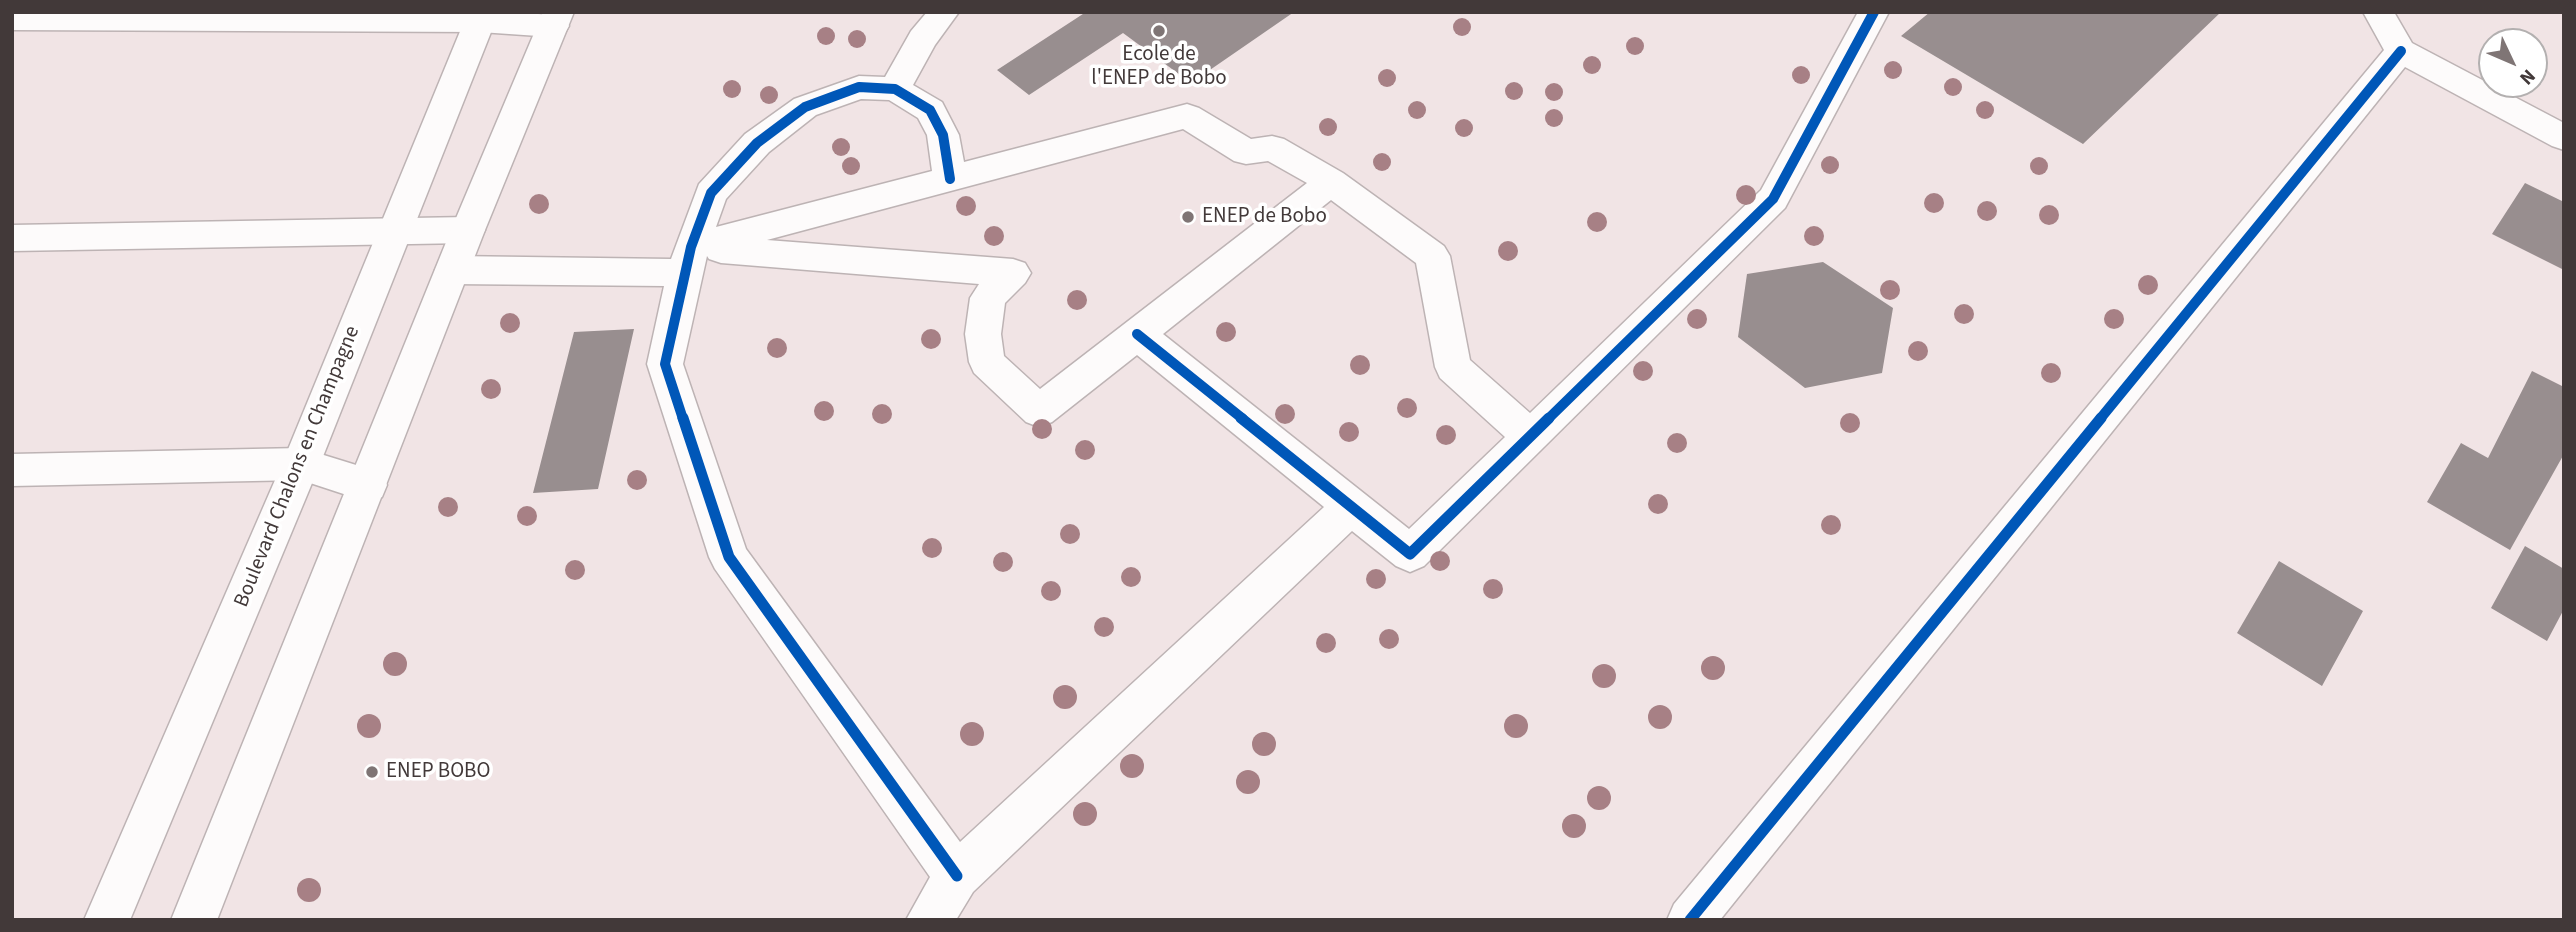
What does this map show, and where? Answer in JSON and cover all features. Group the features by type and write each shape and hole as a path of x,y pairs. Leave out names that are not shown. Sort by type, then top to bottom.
{"street":[{"path":"895,89 922,39 944,12"},
{"path":"1137,334 1410,554 1773,199 1874,12"},
{"path":"2378,12 2402,51 2564,138"},
{"path":"12,19 482,16 556,19 468,230 194,920"},
{"name":"Boulevard Chalons en Champagne","path":"107,920 301,464 482,16"},
{"path":"1690,920 2402,51"},
{"path":"950,179 943,135 930,110 895,89 859,87 805,107 757,143 711,193 688,260 665,364 729,557 957,876"},
{"path":"688,260 950,179 1187,116 1247,152 1272,148 1331,182 1432,256 1453,367 1531,438"},
{"path":"453,270 688,260 1013,273 988,298 983,334 987,362 1039,411 1331,182"},
{"path":"12,238 396,229 468,230"},
{"path":"12,470 301,464 368,485"},
{"path":"929,920 957,876 1351,507"}],"building":[{"path":"1086,12 1294,12 1191,83 1123,33 1029,95 997,70"},
{"path":"1930,12 2221,12 2083,144 1901,36"},
{"path":"2525,183 2564,202 2564,270 2492,234"},
{"path":"1823,262 1893,308 1882,373 1805,388 1738,337 1747,274"},
{"path":"634,329 598,489 533,493 574,332"},
{"path":"2532,371 2564,387 2564,454 2510,550 2427,502 2461,443 2488,458"},
{"path":"2525,546 2564,569 2564,609 2547,641 2491,608"},
{"path":"2279,561 2363,611 2322,686 2237,633"}],"cycle path":[{"path":"1137,334 1410,554 1773,199 1874,12"},
{"path":"1690,920 2401,51"},
{"path":"950,179 943,135 930,110 895,89 859,87 805,107 757,143 711,193 691,247 665,364 729,557 957,876"}],"place":[{"name":"Ecole de l'ENEP de Bobo","path":"1159,31"},
{"name":"ENEP de Bobo","path":"1188,217"},
{"name":"ENEP BOBO","path":"372,772"}]}
